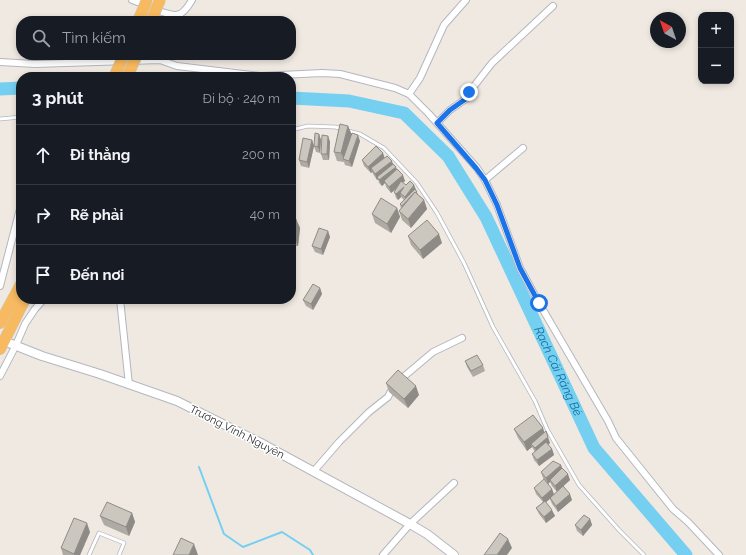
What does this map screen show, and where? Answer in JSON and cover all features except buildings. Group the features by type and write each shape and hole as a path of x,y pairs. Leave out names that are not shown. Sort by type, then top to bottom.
{"highway":[{"path":"140,16 147,0"},
{"path":"153,16 160,0"},
{"path":"116,72 122,60"},
{"path":"130,72 135,60"},
{"path":"0,323 16,293"},
{"path":"2,345 22,304"}],"street":[{"path":"132,0 172,16 186,11 192,0"},
{"path":"409,94 420,78 444,25 466,0"},
{"path":"437,123 450,110 467,98 471,90 492,63 553,6"},
{"path":"0,62 35,64 160,60 177,66 227,72"},
{"path":"296,74 340,74 395,88 409,94 437,123 485,180 497,205 520,268 608,421 616,438 672,509 688,522 719,555"},
{"path":"485,180 523,148"},
{"path":"0,286 16,224"},
{"path":"0,376 25,324 34,309 39,304"},
{"path":"121,304 129,385"},
{"path":"20,309 25,324"},
{"path":"314,471 339,442 369,412 388,397 392,389 401,379 433,352 462,338"},
{"name":"Trương Vĩnh Nguyên","path":"2,345 16,345 42,356 177,401 314,471 428,534 454,555"},
{"path":"383,555 410,524 454,483"}],"lane":[{"path":"0,119 16,117"},
{"path":"296,129 308,126 335,128 360,134 384,148 417,183 437,213 464,263 493,327 535,401 547,429 579,485 619,530 644,555"},
{"path":"89,555 99,533 124,543 119,555"}],"waterway":[{"name":"Rạch Cái Răng Bé","path":"0,89 16,88"},
{"name":"Rạch Cái Răng Bé","path":"296,98 349,101 404,113 448,156 486,217 594,448 686,555"},
{"path":"199,467 224,534 243,547 282,532 310,550 313,555"}],"route":[{"path":"469,92 467,98 450,110 437,123 485,180 497,205 520,268 539,303"}]}
